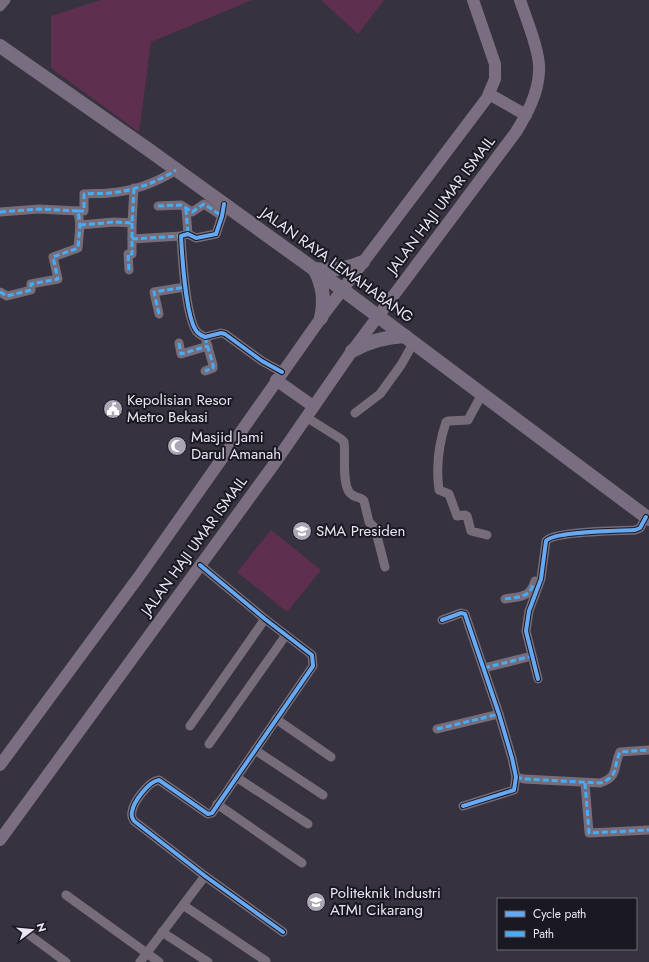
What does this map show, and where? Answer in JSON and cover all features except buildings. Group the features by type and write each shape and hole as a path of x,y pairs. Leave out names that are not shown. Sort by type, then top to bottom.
{"main road":[{"name":"JALAN HAJI UMAR ISMAIL","path":"0,764 140,575 321,318 458,138 489,94 495,79 495,64 473,0"},
{"name":"JALAN HAJI UMAR ISMAIL","path":"0,840 272,467 313,406 378,315 516,132 526,114 540,72 532,33 520,0"},
{"name":"JALAN RAYA LEMAHABANG","path":"0,46 176,170 223,210 314,268 648,518"},
{"path":"489,94 526,114"},
{"path":"314,268 326,270 339,269 364,262"},
{"path":"314,268 320,280 323,292 324,305 321,318"},
{"path":"352,351 377,339 391,336 410,339"},
{"path":"279,376 313,406"}],"street":[{"path":"0,7 6,0"},
{"path":"0,212 39,210 84,211 84,194 108,193 134,188 154,182 176,170"},
{"path":"129,270 128,254 132,254 134,188"},
{"path":"132,239 185,235 196,238 216,234 223,210 204,204 192,212 181,205 158,206"},
{"path":"186,209 185,287 193,324 197,332 206,342 213,366 213,368 205,371"},
{"path":"0,292 7,296 31,290 31,284 58,279 53,257 78,248 80,225 78,211"},
{"path":"80,225 114,222 132,223"},
{"path":"159,314 154,292 185,287"},
{"path":"179,343 181,354 221,333 225,334 262,360 279,376"},
{"path":"355,413 380,394 401,365 410,339"},
{"path":"482,394 468,420 448,420 446,422 438,457 438,473 439,490 449,494 457,516 467,516 472,531 487,535"},
{"path":"306,417 344,442 345,470 348,491 350,494 362,499 364,502 369,522 374,527 377,536 385,567"},
{"path":"505,599 525,596 532,590 546,541 550,538 568,533 635,530 640,528 648,518"},
{"path":"538,679 526,631 526,624 529,611 541,579 545,545"},
{"path":"200,565 265,619 312,654 313,666 212,813 208,814 159,780 154,781 144,791 132,810 131,815 134,821 205,876 283,932"},
{"path":"442,620 461,613 465,614 499,714 516,777 514,790 463,806"},
{"path":"190,726 265,619"},
{"path":"210,744 286,635"},
{"path":"484,668 532,656"},
{"path":"437,729 499,714"},
{"path":"276,719 331,757"},
{"path":"255,750 323,795"},
{"path":"516,777 524,779 600,783 606,781 615,773 620,752 649,750"},
{"path":"236,777 308,824"},
{"path":"585,782 589,833 649,830"},
{"path":"217,804 302,863"},
{"path":"140,962 205,876"},
{"path":"66,895 159,962"},
{"path":"183,905 266,961"},
{"path":"162,932 208,962"},
{"path":"28,934 66,962"}],"shaded area":[{"path":"101,0 252,0 151,42 139,132 51,68 51,16"},
{"path":"321,0 384,0 358,34"},
{"path":"271,530 321,570 287,612 237,572"}],"marked path":[{"path":"78,211 84,211 84,194 118,192 135,188 168,175 176,170"},
{"path":"80,225 114,222 132,223 134,188"},
{"path":"158,206 181,205 192,212 204,204 222,216"},
{"path":"0,212 39,209 78,211 80,225 78,248 53,257 58,279 31,284 31,290 7,296 0,292"},
{"path":"186,209 188,234"},
{"path":"129,270 128,254 132,254 132,223"},
{"path":"132,239 181,236"},
{"path":"159,314 154,292 185,287"},
{"path":"205,337 213,365 213,368 205,371"},
{"path":"179,343 181,354 208,346"},
{"path":"505,599 526,595 533,585"},
{"path":"484,668 532,656"},
{"path":"437,729 499,714"},
{"path":"516,777 524,779 600,783 606,781 613,775 620,752 649,750"},
{"path":"585,783 589,833 649,830"}],"cycle path":[{"path":"224,204 216,234 196,238 188,234 181,236 187,301 193,325 197,332 205,337 221,333 225,334 262,361 282,372"},
{"path":"538,679 526,631 529,611 541,579 546,541 561,535 573,533 635,530 640,528 646,517"},
{"path":"200,565 265,619 312,655 313,666 212,813 208,814 159,780 151,784 142,793 135,803 132,816 134,821 205,876 283,932"},
{"path":"442,620 461,613 465,614 499,714 516,777 514,790 463,806"}],"place":[{"name":"Kepolisian Resor Metro Bekasi","path":"113,409"},
{"name":"Masjid Jami Darul Amanah","path":"177,446"},
{"name":"SMA Presiden","path":"302,531"},
{"name":"Politeknik Industri ATMI Cikarang","path":"316,902"}]}
